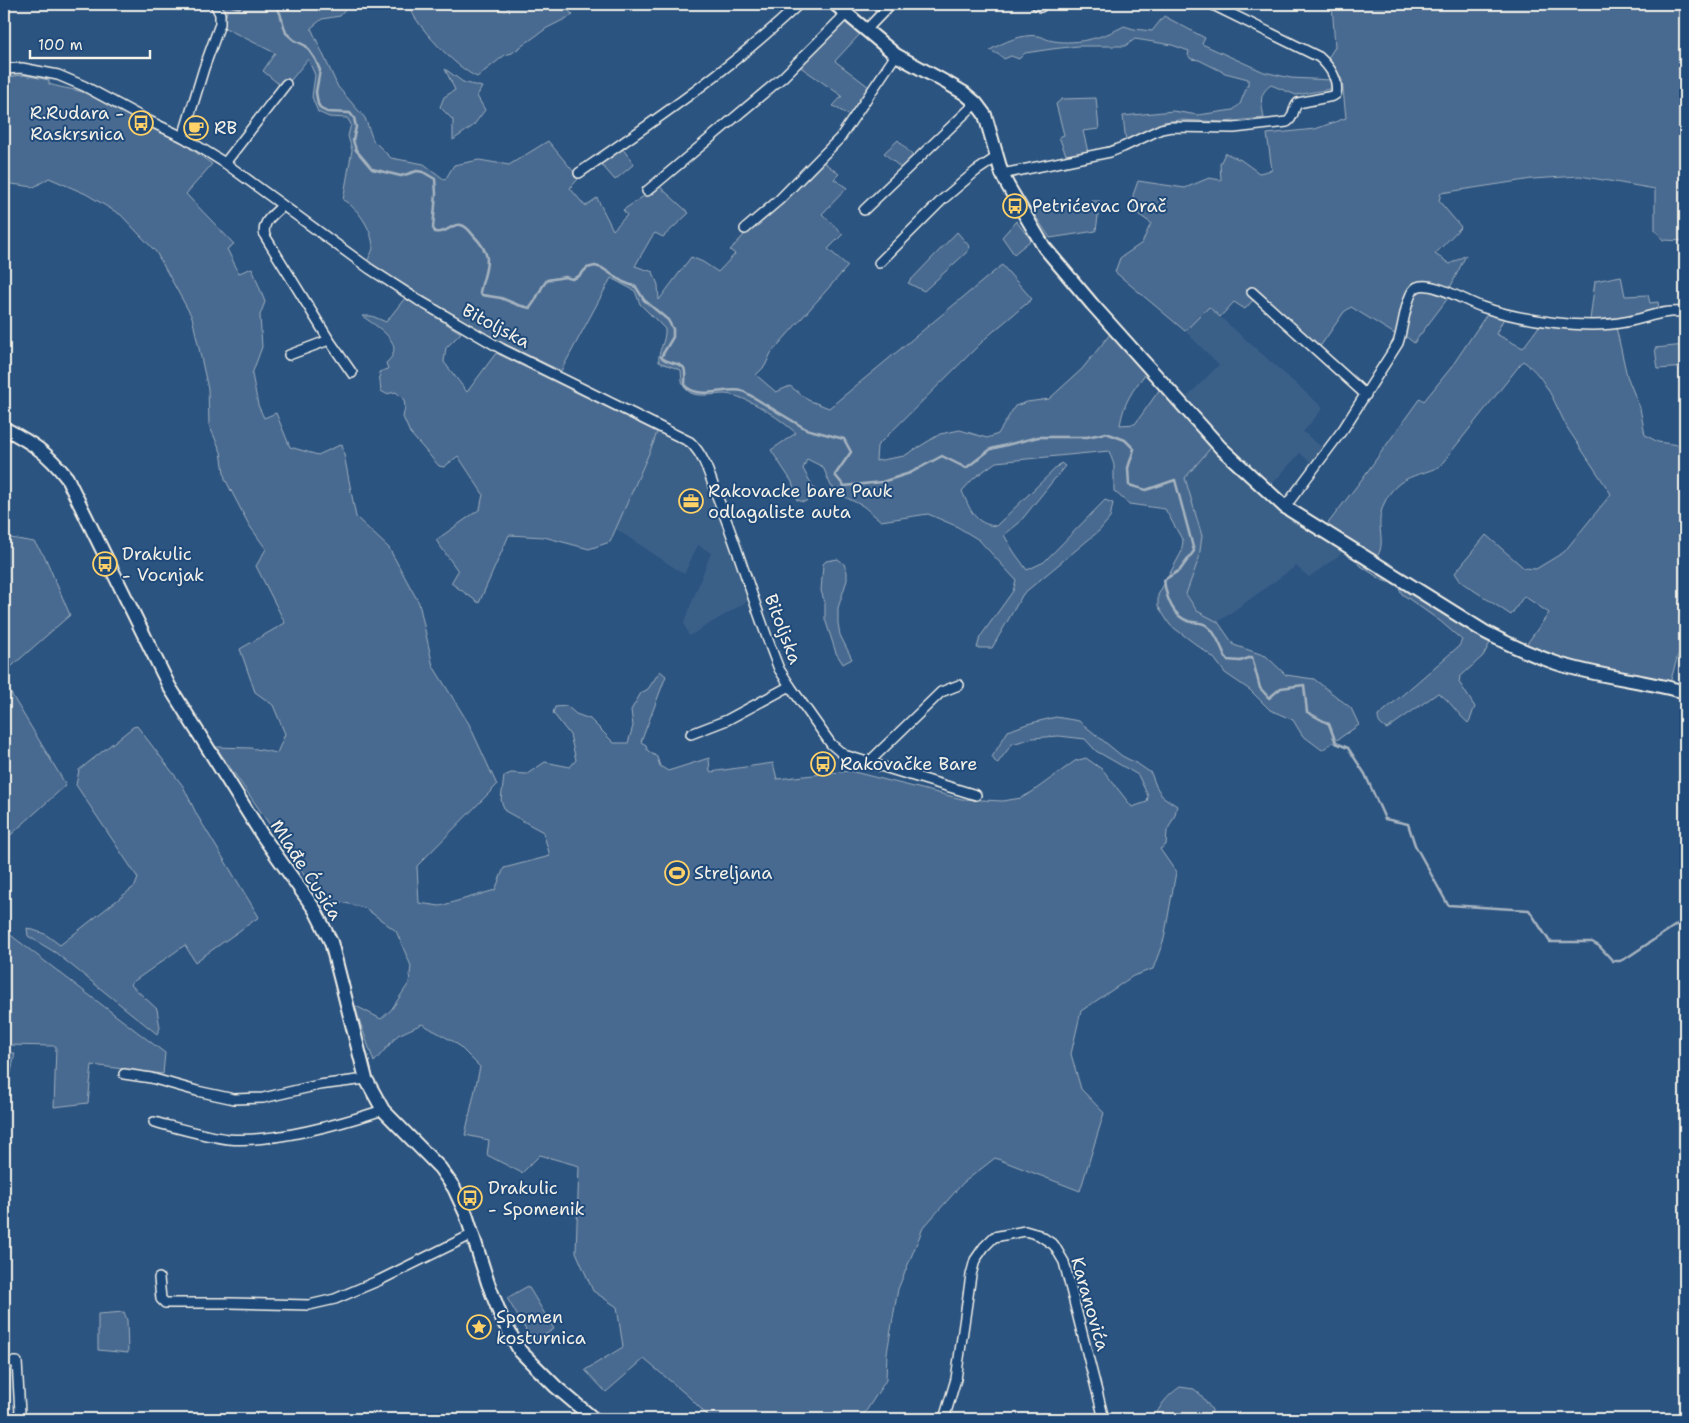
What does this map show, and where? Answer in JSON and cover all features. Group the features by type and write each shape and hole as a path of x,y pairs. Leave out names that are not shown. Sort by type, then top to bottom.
{"street":[{"path":"183,137 204,68 220,24 220,14 215,4"},
{"path":"579,173 719,74 799,4"},
{"path":"835,4 896,55 964,93 976,103 985,114 1002,174 1044,247 1092,304 1221,448 1285,507 1485,632 1508,644 1558,664 1685,692"},
{"path":"866,30 891,4"},
{"path":"1002,174 1110,152 1161,129 1186,127 1234,128 1287,122 1294,116 1298,103 1336,94 1336,81 1320,57 1211,4"},
{"path":"647,191 783,77 847,13"},
{"path":"745,230 779,200 840,138 896,55"},
{"name":"Bitoljska","path":"4,69 22,68 58,75 84,86 183,137 225,163 282,206 418,300 475,334 684,438 702,456 731,530 779,669 831,744 844,755 868,763"},
{"path":"225,163 286,84"},
{"path":"864,210 976,103"},
{"path":"879,263 942,200 976,171 997,157"},
{"path":"282,206 265,224 265,236 329,340 352,373"},
{"path":"1285,507 1344,428 1398,343 1409,297 1418,286 1433,286 1493,311 1531,319 1592,325 1626,322 1664,312 1685,312"},
{"path":"1252,292 1366,395"},
{"path":"289,355 329,340"},
{"name":"Mlađe Ćusića","path":"4,428 37,447 53,460 67,478 169,686 262,835 315,910 331,942 366,1079 382,1110 440,1168 454,1188 466,1214 488,1283 502,1319 520,1351 556,1388 594,1419"},
{"path":"959,685 941,692 868,763 976,795"},
{"path":"691,734 727,720 790,686"},
{"path":"124,1074 151,1078 234,1099 263,1098 319,1085 366,1079"},
{"path":"154,1122 228,1139 252,1138 312,1129 382,1110"},
{"name":"Karanovića","path":"944,1419 956,1379 971,1275 975,1260 994,1237 1025,1231 1039,1235 1054,1245 1064,1262 1104,1419"},
{"path":"159,1278 161,1299 165,1303 230,1302 309,1305 335,1299 380,1280 473,1234"},
{"path":"4,1362 17,1362 20,1413"}],"shaded area":[{"path":"221,4 350,4 340,16 322,19 311,28 338,87 365,118 373,140 391,158 424,164 445,180 454,165 479,160 509,165 548,141 579,178 570,188 585,206 597,198 613,230 627,215 623,210 659,186 689,213 663,237 655,233 635,266 653,272 658,285 659,300 691,257 718,272 735,254 730,250 745,234 780,204 822,161 839,174 834,179 847,188 822,214 843,234 828,249 848,266 771,353 765,366 756,375 776,392 790,386 808,400 829,408 1002,265 1032,299 988,336 877,446 876,461 904,456 940,434 960,430 987,438 998,434 1015,406 1049,399 1082,369 1111,333 1146,373 1129,397 1120,425 1135,424 1160,389 1214,444 1185,478 1202,536 1199,558 1186,594 1197,611 1218,622 1234,645 1266,656 1286,675 1314,679 1351,708 1359,725 1322,750 1302,735 1293,720 1270,710 1250,690 1225,673 1214,658 1170,625 1158,606 1158,595 1181,553 1183,541 1165,509 1129,504 1114,491 1114,465 1109,451 996,462 974,478 962,491 970,509 978,519 989,525 996,526 1061,463 1065,466 1019,523 1004,535 1027,570 1044,562 1105,500 1113,503 1110,518 1099,531 1023,594 992,648 977,648 980,637 1013,591 1016,580 979,540 956,526 928,514 881,521 863,506 843,496 831,486 823,467 807,459 803,469 818,495 804,502 797,500 792,482 771,450 796,433 772,415 743,399 725,394 698,395 688,391 683,383 681,370 659,362 665,329 640,304 635,291 611,278 561,371 491,337 367,262 373,247 370,233 359,214 343,200 352,150 348,136 351,124 347,118 329,117 318,112 312,97 315,75 308,59 287,85 281,86 263,71 275,53 223,27 227,11"},
{"path":"408,4 488,4 488,6 505,11 513,4 562,4 573,15 547,28 512,53 505,55 477,77 458,65 437,45 419,23"},
{"path":"1332,4 1685,4 1685,241 1663,240 1655,230 1655,189 1580,176 1532,179 1441,193 1439,201 1461,227 1435,254 1450,264 1466,255 1449,290 1430,281 1418,282 1411,286 1406,292 1403,301 1398,336 1351,307 1344,312 1319,348 1255,298 1245,309 1234,302 1220,317 1209,307 1185,331 1115,272 1120,258 1142,243 1151,223 1135,212 1133,195 1138,181 1185,188 1209,178 1221,180 1220,164 1225,153 1241,160 1259,173 1272,170 1267,134 1315,129 1346,118 1342,80 1328,58 1335,47"},
{"path":"1164,16 1205,38 1202,44 1264,72 1291,78 1331,80 1331,89 1296,95 1271,85 1262,96 1264,118 1224,122 1179,120 1164,122 1126,142 1123,116 1173,111 1198,115 1233,110 1240,104 1248,84 1248,79 1225,73 1199,60 1191,59 1188,55 1189,51 1172,45 1135,39 1125,46 1078,46 1052,49 1025,53 1019,59 1011,56 1004,59 990,50 1019,37 1032,35 1058,42 1068,42 1088,40 1124,26 1152,31"},
{"path":"847,19 861,33 835,61 869,87 850,116 833,106 842,96 799,66"},
{"path":"445,69 463,82 482,87 477,96 485,110 473,126 453,140 453,120 440,107 444,97 455,90"},
{"path":"24,75 49,80 49,84 91,95 184,144 212,164 186,194 234,244 227,249 239,273 252,268 265,302 260,315 262,347 252,374 258,405 264,418 276,413 290,447 318,455 342,444 356,517 389,548 419,603 433,666 469,724 497,785 417,866 419,903 440,906 495,890 504,868 550,856 543,832 505,811 501,800 504,776 511,773 527,774 545,762 570,767 576,760 570,735 553,713 555,707 567,706 576,714 590,719 614,743 628,743 633,726 631,710 641,693 648,689 660,671 666,676 641,742 646,745 647,750 657,757 660,766 668,771 709,758 710,772 773,763 777,779 850,771 962,799 1003,801 1021,798 1075,761 1086,758 1103,770 1132,807 1147,802 1148,796 1138,775 1096,751 1085,739 1059,736 1033,738 1012,744 997,764 992,757 1008,731 1056,717 1079,721 1122,756 1151,773 1162,796 1177,806 1167,831 1166,845 1160,849 1176,872 1164,939 1153,969 1133,976 1081,1011 1071,1054 1081,1089 1104,1113 1080,1191 995,1158 963,1183 923,1228 898,1289 887,1353 886,1380 861,1419 711,1419 688,1396 644,1359 606,1392 585,1370 623,1347 617,1307 593,1291 576,1252 579,1166 540,1155 522,1173 487,1155 489,1140 465,1135 480,1067 456,1043 422,1024 398,1035 374,1062 354,1005 381,1019 391,1010 409,983 411,966 396,931 365,908 341,902 324,907 299,867 216,747 251,748 277,753 285,734 273,705 255,692 240,649 285,623 256,566 266,549 249,525 225,479 221,452 209,425 208,389 192,317 156,252 121,215 86,194 49,178 34,187 4,183 4,77"},
{"path":"1096,98 1099,129 1083,131 1088,152 1066,155 1059,137 1064,135 1056,104 1062,99"},
{"path":"898,140 915,158 902,169 884,153"},
{"path":"622,148 634,164 615,180 601,164"},
{"path":"1091,201 1100,201 1096,231 1050,238 1030,208 1069,205 1090,210"},
{"path":"1016,221 1031,240 1014,254 1002,237"},
{"path":"957,232 970,247 967,252 924,291 908,283"},
{"path":"1621,276 1625,296 1648,295 1650,303 1658,302 1659,309 1616,320 1590,320 1595,281"},
{"path":"1424,289 1448,298 1414,343 1404,335 1406,322 1411,303"},
{"path":"405,298 461,333 446,348 444,362 467,392 496,353 657,432 610,542 589,549 544,537 509,535 479,603 451,583 458,571 436,540 480,509 483,494 458,456 444,467 439,466 410,433 403,417 404,400 396,392 386,394 381,391 379,372 388,369 386,363 392,356 394,349 388,336 362,316 372,316 386,322"},
{"path":"1209,307 1323,408 1303,432 1324,449 1313,464 1300,453 1272,484 1217,432 1187,397 1219,365 1185,331"},
{"path":"1487,314 1504,318 1496,334 1523,348 1540,325 1616,327 1627,376 1640,408 1645,435 1658,442 1685,446 1685,650 1678,655 1670,683 1612,673 1564,659 1526,645 1549,613 1524,596 1511,615 1461,582 1455,573 1486,535 1524,568 1536,569 1564,552 1611,494 1568,429 1544,384 1538,375 1523,361 1440,466 1405,480 1389,494 1381,514 1381,548 1377,557 1326,526 1420,398 1424,401 1450,369"},
{"path":"1685,345 1685,367 1658,369 1655,348"},
{"path":"657,432 686,447 694,456 725,523 753,598 689,636 684,623 711,553 698,545 684,574 616,529"},
{"path":"1214,444 1276,504 1306,528 1345,551 1309,577 1296,566 1218,622 1197,611 1186,593 1199,558 1185,478"},
{"path":"4,531 11,538 34,542 45,557 70,615 4,673"},
{"path":"838,559 844,564 847,580 838,608 838,623 840,635 852,659 843,664 836,653 825,619 825,603 821,591 823,564 826,561"},
{"path":"1358,559 1395,581 1393,584 1382,580 1358,564"},
{"path":"1401,584 1490,643 1483,656 1460,677 1459,682 1475,707 1468,723 1438,693 1387,729 1379,722 1378,716 1459,646 1462,640 1440,621 1402,594 1399,588"},
{"path":"4,682 66,785 4,841"},
{"path":"137,726 183,786 197,815 259,917 195,962 185,945 130,984 157,1009 160,1028 157,1034 56,953 28,936 27,928 45,934 60,945 135,886 138,878 76,785 79,770 133,727"},
{"path":"4,930 165,1053 163,1074 92,1065 88,1103 54,1107 56,1046 4,1045"},
{"path":"4,1053 15,1053 4,1106"},
{"path":"528,1286 554,1329 533,1342 507,1298"},
{"path":"124,1312 127,1320 128,1353 98,1350 98,1314"},
{"path":"1180,1387 1194,1389 1201,1395 1212,1410 1212,1419 1154,1419 1164,1401"}],"waterway":[{"path":"226,4 239,8 243,4"},
{"path":"274,4 280,13 286,33 294,40 306,46 320,70 316,92 318,104 321,109 327,112 350,113 354,118 356,127 353,140 356,150 372,169 401,176 417,171 423,172 435,179 436,194 433,228 435,232 439,232 458,225 463,226 480,243 487,262 480,292 482,295 501,298 530,308 547,280 565,277 572,279 579,276 587,268 595,266 602,268 623,282 636,287 644,300 668,320 673,329 673,337 661,357 684,368 685,386 691,390 705,393 743,391 806,429 844,439 851,452 835,475 844,486 882,482 910,473 942,456 966,468 991,449 1038,437 1087,437 1106,433 1125,440 1134,449 1128,468 1129,485 1146,490 1175,480 1194,551 1180,570 1164,580 1166,592 1173,610 1182,618 1190,622 1204,624 1212,630 1227,660 1240,661 1252,657 1260,688 1269,698 1281,688 1304,685 1307,712 1329,724 1336,743 1348,748 1365,774 1385,819 1408,824 1415,845 1448,905 1529,910 1550,942 1592,942 1599,946 1613,961 1620,961 1628,957 1685,919"}],"place":[{"name":"R.Rudara - Raskrsnica","path":"141,123"},
{"name":"RB","path":"196,128"},
{"name":"Petrićevac Orač","path":"1015,206"},
{"name":"Rakovacke bare Pauk odlagaliste auta","path":"691,501"},
{"name":"Drakulic - Vocnjak","path":"105,564"},
{"name":"Rakovačke Bare","path":"823,764"},
{"name":"Streljana","path":"677,873"},
{"name":"Drakulic - Spomenik","path":"470,1198"},
{"name":"Spomen kosturnica","path":"479,1327"}]}
